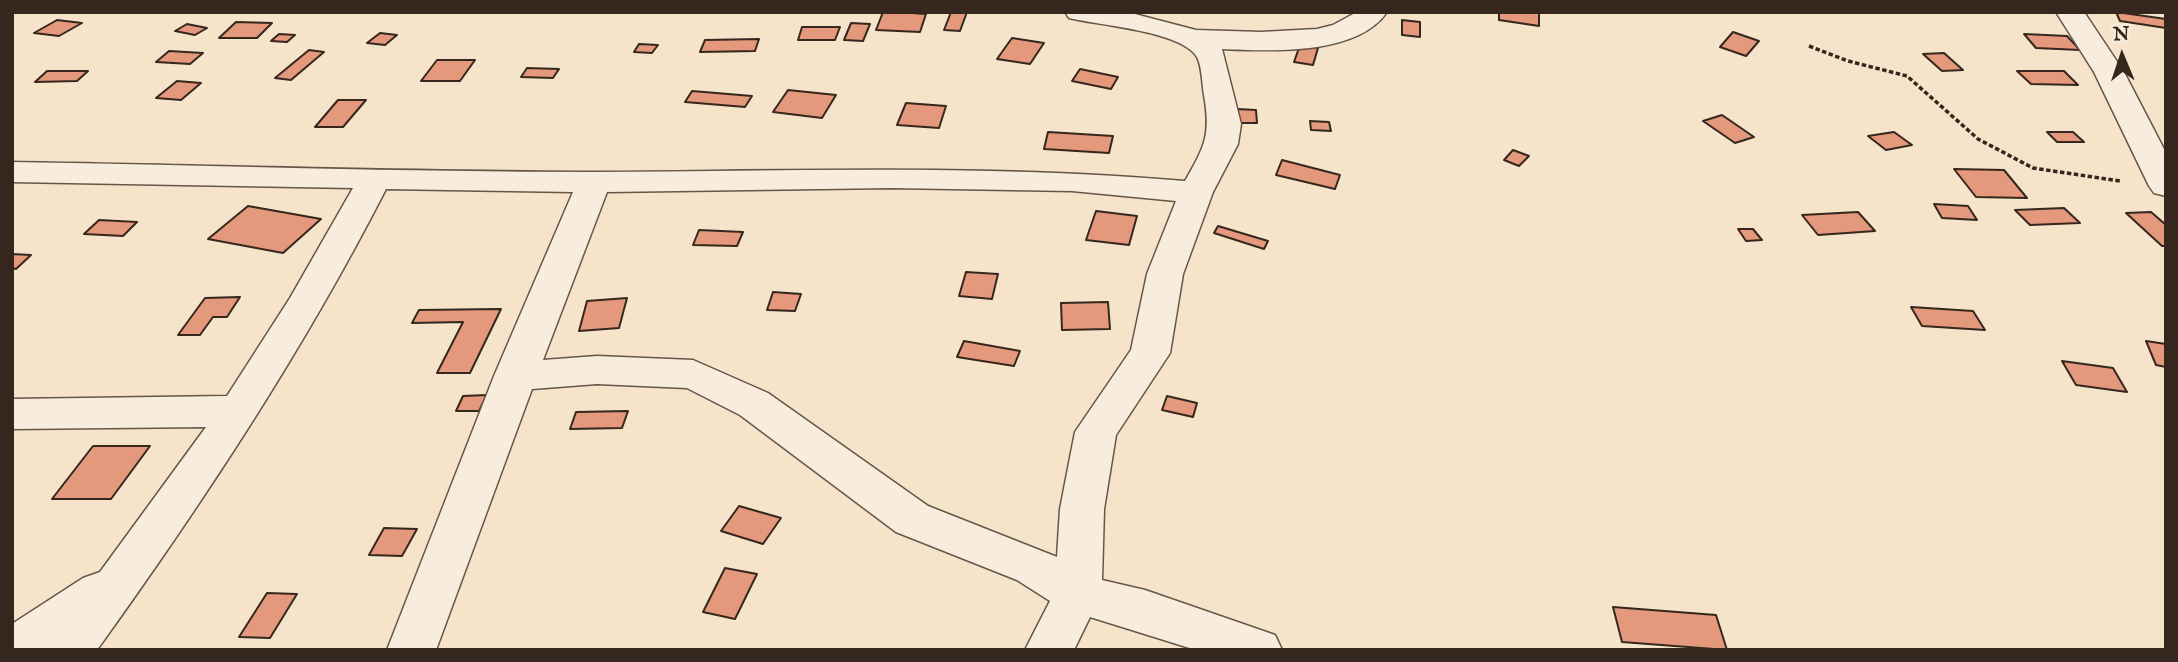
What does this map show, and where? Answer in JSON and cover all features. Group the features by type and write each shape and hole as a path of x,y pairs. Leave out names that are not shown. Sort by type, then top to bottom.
{"street":[{"path":"1079,12 1151,25 1193,39 1281,42 1356,27 1373,12"},
{"path":"2070,12 2109,72 2166,186"},
{"path":"1049,650 1078,594 1082,509 1097,432 1150,353 1160,313 1165,274 1195,191 1217,156 1226,124 1211,54 1193,39"},
{"path":"12,172 594,182 891,178 1072,181 1195,191"},
{"path":"69,650 240,411 282,346 374,180"},
{"path":"411,650 514,376 560,272 594,182"},
{"path":"514,376 597,370 693,374 754,404 912,519 1034,566 1078,594 1145,611 1258,650"},
{"path":"12,414 240,411"},
{"path":"13,650 122,578"}],"path":[{"path":"1809,46 1847,61 1907,76 1978,139 2033,168 2126,182"}],"building":[{"path":"883,12 926,14 920,32 876,30"},
{"path":"951,12 967,12 960,31 944,30"},
{"path":"1499,12 1539,12 1539,26 1499,20"},
{"path":"2116,12 2166,19 2166,28 2120,21"},
{"path":"57,20 82,23 59,36 34,33"},
{"path":"1402,20 1420,22 1420,37 1402,35"},
{"path":"236,22 272,23 257,38 219,38"},
{"path":"851,23 870,24 863,41 844,40"},
{"path":"187,24 207,28 195,35 175,31"},
{"path":"802,27 840,27 835,40 798,40"},
{"path":"1733,32 1759,41 1746,56 1720,47"},
{"path":"380,33 397,35 385,45 367,43"},
{"path":"279,34 295,35 287,42 271,41"},
{"path":"2024,34 2067,36 2080,50 2036,48"},
{"path":"1012,38 1044,43 1030,64 997,59"},
{"path":"759,39 755,51 700,52 705,40"},
{"path":"639,44 658,45 652,53 634,52"},
{"path":"1300,45 1318,48 1313,65 1294,62"},
{"path":"309,50 324,52 291,80 275,78"},
{"path":"169,51 203,53 190,64 156,62"},
{"path":"1944,53 1963,70 1942,71 1923,54"},
{"path":"437,60 475,60 460,81 421,81"},
{"path":"527,68 559,69 553,78 521,77"},
{"path":"1080,69 1118,77 1111,89 1072,81"},
{"path":"47,71 88,71 77,81 35,82"},
{"path":"2017,71 2064,71 2078,85 2031,84"},
{"path":"177,81 201,83 181,100 156,98"},
{"path":"788,90 836,95 822,118 773,112"},
{"path":"692,91 752,96 745,107 685,102"},
{"path":"338,100 366,100 343,127 315,127"},
{"path":"906,103 946,106 939,128 897,125"},
{"path":"1237,109 1256,110 1257,123 1238,123"},
{"path":"1722,115 1754,137 1735,143 1703,121"},
{"path":"1310,121 1329,122 1331,131 1311,130"},
{"path":"1048,132 1113,136 1109,153 1044,149"},
{"path":"1894,132 1912,145 1886,150 1868,136"},
{"path":"2047,132 2073,132 2084,142 2057,142"},
{"path":"1513,150 1529,156 1519,166 1504,160"},
{"path":"1282,160 1340,175 1335,189 1276,175"},
{"path":"1954,169 2004,170 2027,198 1976,197"},
{"path":"1934,204 1968,206 1977,220 1942,218"},
{"path":"248,206 321,219 283,253 208,239"},
{"path":"2064,208 2080,223 2030,225 2015,210"},
{"path":"1096,211 1137,216 1129,245 1086,240"},
{"path":"1858,212 1875,231 1818,235 1802,215"},
{"path":"2151,212 2166,225 2166,246 2162,246 2126,213"},
{"path":"99,220 137,222 123,236 84,234"},
{"path":"1218,226 1268,241 1264,249 1214,233"},
{"path":"1738,229 1753,229 1762,240 1746,241"},
{"path":"699,230 743,232 737,246 693,245"},
{"path":"12,254 31,255 16,269 12,268"},
{"path":"966,272 998,274 992,299 959,296"},
{"path":"773,292 801,294 795,311 767,310"},
{"path":"240,297 227,317 213,317 200,335 178,335 205,298"},
{"path":"627,298 619,328 579,331 587,301"},
{"path":"1108,302 1110,329 1062,330 1061,303"},
{"path":"1911,307 1973,311 1985,330 1922,326"},
{"path":"501,309 470,373 437,373 463,322 412,323 419,310"},
{"path":"964,341 1020,351 1014,366 957,357"},
{"path":"2146,341 2166,344 2166,367 2156,365"},
{"path":"2062,361 2113,368 2127,392 2076,385"},
{"path":"487,395 479,411 456,411 463,396"},
{"path":"1167,396 1197,403 1193,417 1162,410"},
{"path":"628,411 622,428 570,429 576,412"},
{"path":"93,446 150,446 111,499 52,499"},
{"path":"739,506 781,518 763,544 721,531"},
{"path":"384,528 417,529 402,556 369,555"},
{"path":"725,568 757,574 735,619 703,612"},
{"path":"267,593 297,594 270,638 239,637"},
{"path":"1613,607 1716,615 1727,650 1622,642"}]}
